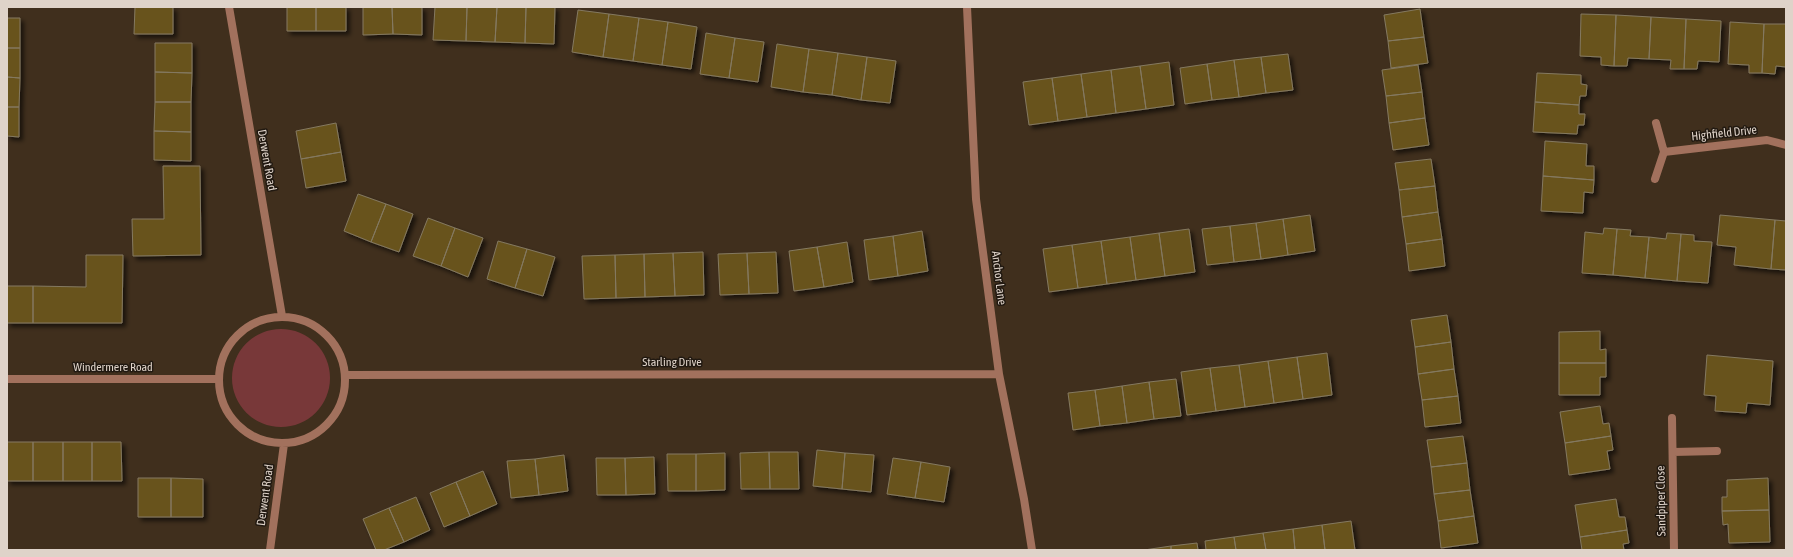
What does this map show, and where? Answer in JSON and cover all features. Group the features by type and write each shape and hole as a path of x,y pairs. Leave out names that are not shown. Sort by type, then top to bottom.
{"street":[{"name":"Derwent Road","path":"229,7 282,316"},
{"name":"Anchor Lane","path":"967,7 976,199 999,374 1024,499 1032,550"},
{"path":"1655,179 1664,152 1656,123"},
{"name":"Highfield Drive","path":"1664,152 1767,140 1786,145"},
{"path":"282,316 301,319 318,327 332,340 342,356 346,375 344,396 336,414 322,429 304,440 284,444 263,441 245,432 231,417 221,399 218,379 222,360 231,342 245,328 262,319 282,316"},
{"name":"Starling Drive","path":"346,375 999,374"},
{"name":"Windermere Road","path":"7,379 218,379"},
{"name":"Sandpiper Close","path":"1672,418 1674,550"},
{"name":"Derwent Road","path":"270,550 284,444"},
{"name":"Sandpiper Close","path":"1672,452 1717,451"}],"shaded area":[{"path":"281,329 300,333 316,343 326,359 330,378 326,397 316,413 300,423 281,427 262,423 246,413 236,397 232,378 236,359 246,343 262,333"}],"building":[{"path":"135,7 173,7 173,34 134,34"},
{"path":"287,7 316,7 316,31 287,31"},
{"path":"316,7 346,7 346,31 316,31"},
{"path":"363,7 392,7 393,34 363,35"},
{"path":"392,7 422,7 422,35 393,34"},
{"path":"435,7 467,7 466,41 433,40"},
{"path":"467,7 497,7 495,42 466,41"},
{"path":"497,7 526,7 525,43 495,42"},
{"path":"526,7 555,7 554,44 525,43"},
{"path":"1420,9 1424,37 1388,41 1384,15"},
{"path":"578,10 609,14 603,57 572,52"},
{"path":"609,14 639,18 633,61 603,57"},
{"path":"1581,14 1616,15 1614,66 1601,65 1601,57 1580,56"},
{"path":"1616,15 1651,17 1649,59 1628,58 1627,66 1614,66"},
{"path":"1651,17 1686,19 1684,69 1670,69 1671,60 1649,59"},
{"path":"7,18 20,18 20,48 7,48"},
{"path":"639,18 668,22 662,65 633,61"},
{"path":"1686,19 1721,21 1719,62 1698,61 1697,69 1684,69"},
{"path":"668,22 697,27 691,69 662,65"},
{"path":"1730,22 1764,24 1762,73 1749,73 1749,65 1728,64"},
{"path":"1764,24 1786,24 1786,67 1776,66 1775,74 1762,73"},
{"path":"706,33 735,38 729,78 700,74"},
{"path":"1424,37 1428,63 1391,68 1388,41"},
{"path":"735,38 764,42 758,82 729,78"},
{"path":"155,43 192,43 192,73 155,72"},
{"path":"777,44 809,49 803,92 771,87"},
{"path":"7,48 20,48 20,78 7,77"},
{"path":"809,49 838,53 832,95 803,92"},
{"path":"838,53 867,57 861,100 832,95"},
{"path":"1288,54 1293,90 1266,93 1261,57"},
{"path":"867,57 896,61 890,103 861,100"},
{"path":"1261,57 1266,93 1239,97 1234,60"},
{"path":"1234,60 1239,97 1212,100 1207,64"},
{"path":"1169,62 1174,105 1146,109 1140,66"},
{"path":"1207,64 1212,100 1185,104 1180,68"},
{"path":"1418,65 1422,92 1386,96 1382,70"},
{"path":"1140,66 1146,109 1116,113 1111,70"},
{"path":"1111,70 1116,113 1087,117 1081,74"},
{"path":"155,72 192,73 191,102 155,102"},
{"path":"1537,73 1581,75 1581,84 1587,85 1586,96 1580,96 1579,105 1535,102"},
{"path":"1081,74 1087,117 1058,121 1052,78"},
{"path":"7,77 20,78 19,107 7,107"},
{"path":"1052,78 1058,121 1029,125 1023,82"},
{"path":"1422,92 1425,118 1389,123 1386,96"},
{"path":"155,102 191,102 191,132 154,131"},
{"path":"1535,102 1579,105 1579,114 1585,114 1584,125 1578,125 1577,134 1533,132"},
{"path":"7,107 19,107 19,137 7,136"},
{"path":"1425,118 1429,145 1393,150 1389,123"},
{"path":"336,123 341,152 301,159 296,131"},
{"path":"154,131 191,132 191,161 154,160"},
{"path":"1545,141 1587,144 1586,166 1594,166 1594,180 1543,176"},
{"path":"341,152 346,181 306,188 301,159"},
{"path":"1431,159 1435,186 1399,190 1395,163"},
{"path":"163,166 200,166 201,255 133,256 132,219 164,219"},
{"path":"1543,176 1594,180 1593,193 1584,192 1583,213 1541,211"},
{"path":"1435,186 1438,212 1402,217 1399,190"},
{"path":"358,194 386,204 371,242 344,231"},
{"path":"386,204 413,214 399,252 371,242"},
{"path":"1438,212 1442,239 1406,244 1402,217"},
{"path":"1310,215 1315,251 1288,255 1283,219"},
{"path":"1720,215 1775,220 1771,269 1734,265 1736,247 1717,245"},
{"path":"428,218 455,228 441,266 413,256"},
{"path":"1283,219 1288,255 1261,259 1256,223"},
{"path":"1775,220 1786,221 1786,270 1771,269"},
{"path":"1256,223 1261,259 1234,262 1230,226"},
{"path":"1230,226 1234,262 1207,265 1202,229"},
{"path":"455,228 483,238 468,277 441,266"},
{"path":"1604,228 1617,229 1613,275 1582,273 1585,232 1603,234"},
{"path":"1189,229 1195,272 1165,276 1159,233"},
{"path":"1617,229 1631,230 1630,236 1649,237 1645,278 1613,275"},
{"path":"922,231 928,271 898,276 893,236"},
{"path":"1159,233 1165,276 1136,280 1130,237"},
{"path":"1667,233 1681,234 1677,281 1645,278 1649,237 1666,239"},
{"path":"1681,234 1694,235 1694,241 1712,242 1708,283 1677,281"},
{"path":"893,236 898,276 869,280 864,240"},
{"path":"1130,237 1136,280 1107,284 1101,241"},
{"path":"1442,239 1445,266 1409,271 1406,244"},
{"path":"498,241 527,249 515,288 487,279"},
{"path":"1101,241 1107,284 1078,288 1072,245"},
{"path":"847,242 853,282 824,287 817,247"},
{"path":"1072,245 1078,288 1049,292 1043,249"},
{"path":"817,247 824,287 794,291 789,251"},
{"path":"527,249 555,257 543,296 515,288"},
{"path":"703,252 704,295 675,296 673,253"},
{"path":"776,252 778,293 749,294 747,253"},
{"path":"673,253 675,296 645,297 644,254"},
{"path":"747,253 749,294 720,295 718,254"},
{"path":"644,254 645,297 616,298 615,255"},
{"path":"86,255 123,255 122,323 33,323 33,286 86,287"},
{"path":"615,255 616,298 584,299 582,256"},
{"path":"7,286 33,286 33,323 7,323"},
{"path":"1447,315 1451,342 1415,347 1411,320"},
{"path":"1600,331 1600,350 1606,349 1606,363 1559,363 1559,332"},
{"path":"1451,342 1454,369 1418,374 1415,347"},
{"path":"1327,353 1332,395 1303,399 1297,357"},
{"path":"1707,355 1773,361 1770,405 1747,403 1746,413 1715,411 1716,396 1704,395"},
{"path":"1297,357 1303,399 1274,403 1268,361"},
{"path":"1268,361 1274,403 1245,407 1239,365"},
{"path":"1559,363 1606,363 1606,377 1600,377 1600,395 1559,395"},
{"path":"1239,365 1245,407 1216,411 1210,368"},
{"path":"1210,368 1216,411 1187,415 1181,372"},
{"path":"1454,369 1458,396 1422,400 1418,374"},
{"path":"1176,379 1181,416 1154,419 1149,382"},
{"path":"1149,382 1154,419 1127,423 1122,386"},
{"path":"1122,386 1127,423 1100,426 1095,390"},
{"path":"1095,390 1100,426 1073,430 1068,393"},
{"path":"1458,396 1461,423 1425,427 1422,400"},
{"path":"1600,406 1603,424 1609,423 1611,436 1565,443 1560,412"},
{"path":"1463,436 1467,463 1431,467 1427,440"},
{"path":"1611,436 1613,450 1607,451 1610,469 1569,475 1565,443"},
{"path":"7,442 33,442 33,481 7,481"},
{"path":"33,442 63,442 63,481 33,481"},
{"path":"63,442 92,442 92,481 63,481"},
{"path":"92,442 121,442 122,481 92,481"},
{"path":"817,450 845,453 842,489 813,486"},
{"path":"769,452 770,489 741,489 740,453"},
{"path":"769,452 798,452 799,489 770,489"},
{"path":"725,453 725,490 696,491 696,454"},
{"path":"845,453 874,455 871,492 842,489"},
{"path":"667,454 696,454 696,491 668,491"},
{"path":"564,455 568,491 539,495 535,459"},
{"path":"654,457 655,494 626,495 625,458"},
{"path":"596,458 625,458 626,495 597,495"},
{"path":"893,458 921,462 915,498 887,494"},
{"path":"535,459 539,495 511,498 507,461"},
{"path":"921,462 950,467 944,502 915,498"},
{"path":"1467,463 1470,490 1434,494 1431,467"},
{"path":"483,471 497,504 470,516 456,482"},
{"path":"138,478 171,478 171,517 138,517"},
{"path":"171,478 203,479 203,517 171,517"},
{"path":"1768,478 1769,510 1722,511 1722,497 1727,497 1727,480"},
{"path":"456,482 470,516 444,527 430,493"},
{"path":"1470,490 1474,516 1438,521 1434,494"},
{"path":"416,497 430,530 404,542 389,508"},
{"path":"1616,499 1619,517 1625,517 1627,530 1580,537 1575,505"},
{"path":"389,508 404,542 384,550 376,550 363,519"},
{"path":"1769,510 1770,542 1729,543 1728,524 1723,525 1722,511"},
{"path":"1474,516 1478,543 1441,548 1438,521"},
{"path":"1351,521 1355,550 1325,550 1322,525"},
{"path":"1322,525 1325,550 1295,550 1293,529"},
{"path":"1293,529 1295,550 1266,550 1263,533"},
{"path":"1627,530 1629,543 1623,544 1624,550 1582,550 1580,537"},
{"path":"1263,533 1266,550 1236,550 1234,537"},
{"path":"1234,537 1236,550 1206,550 1205,541"},
{"path":"1197,543 1198,550 1171,550 1171,546"},
{"path":"1171,546 1171,550 1144,550"}]}
